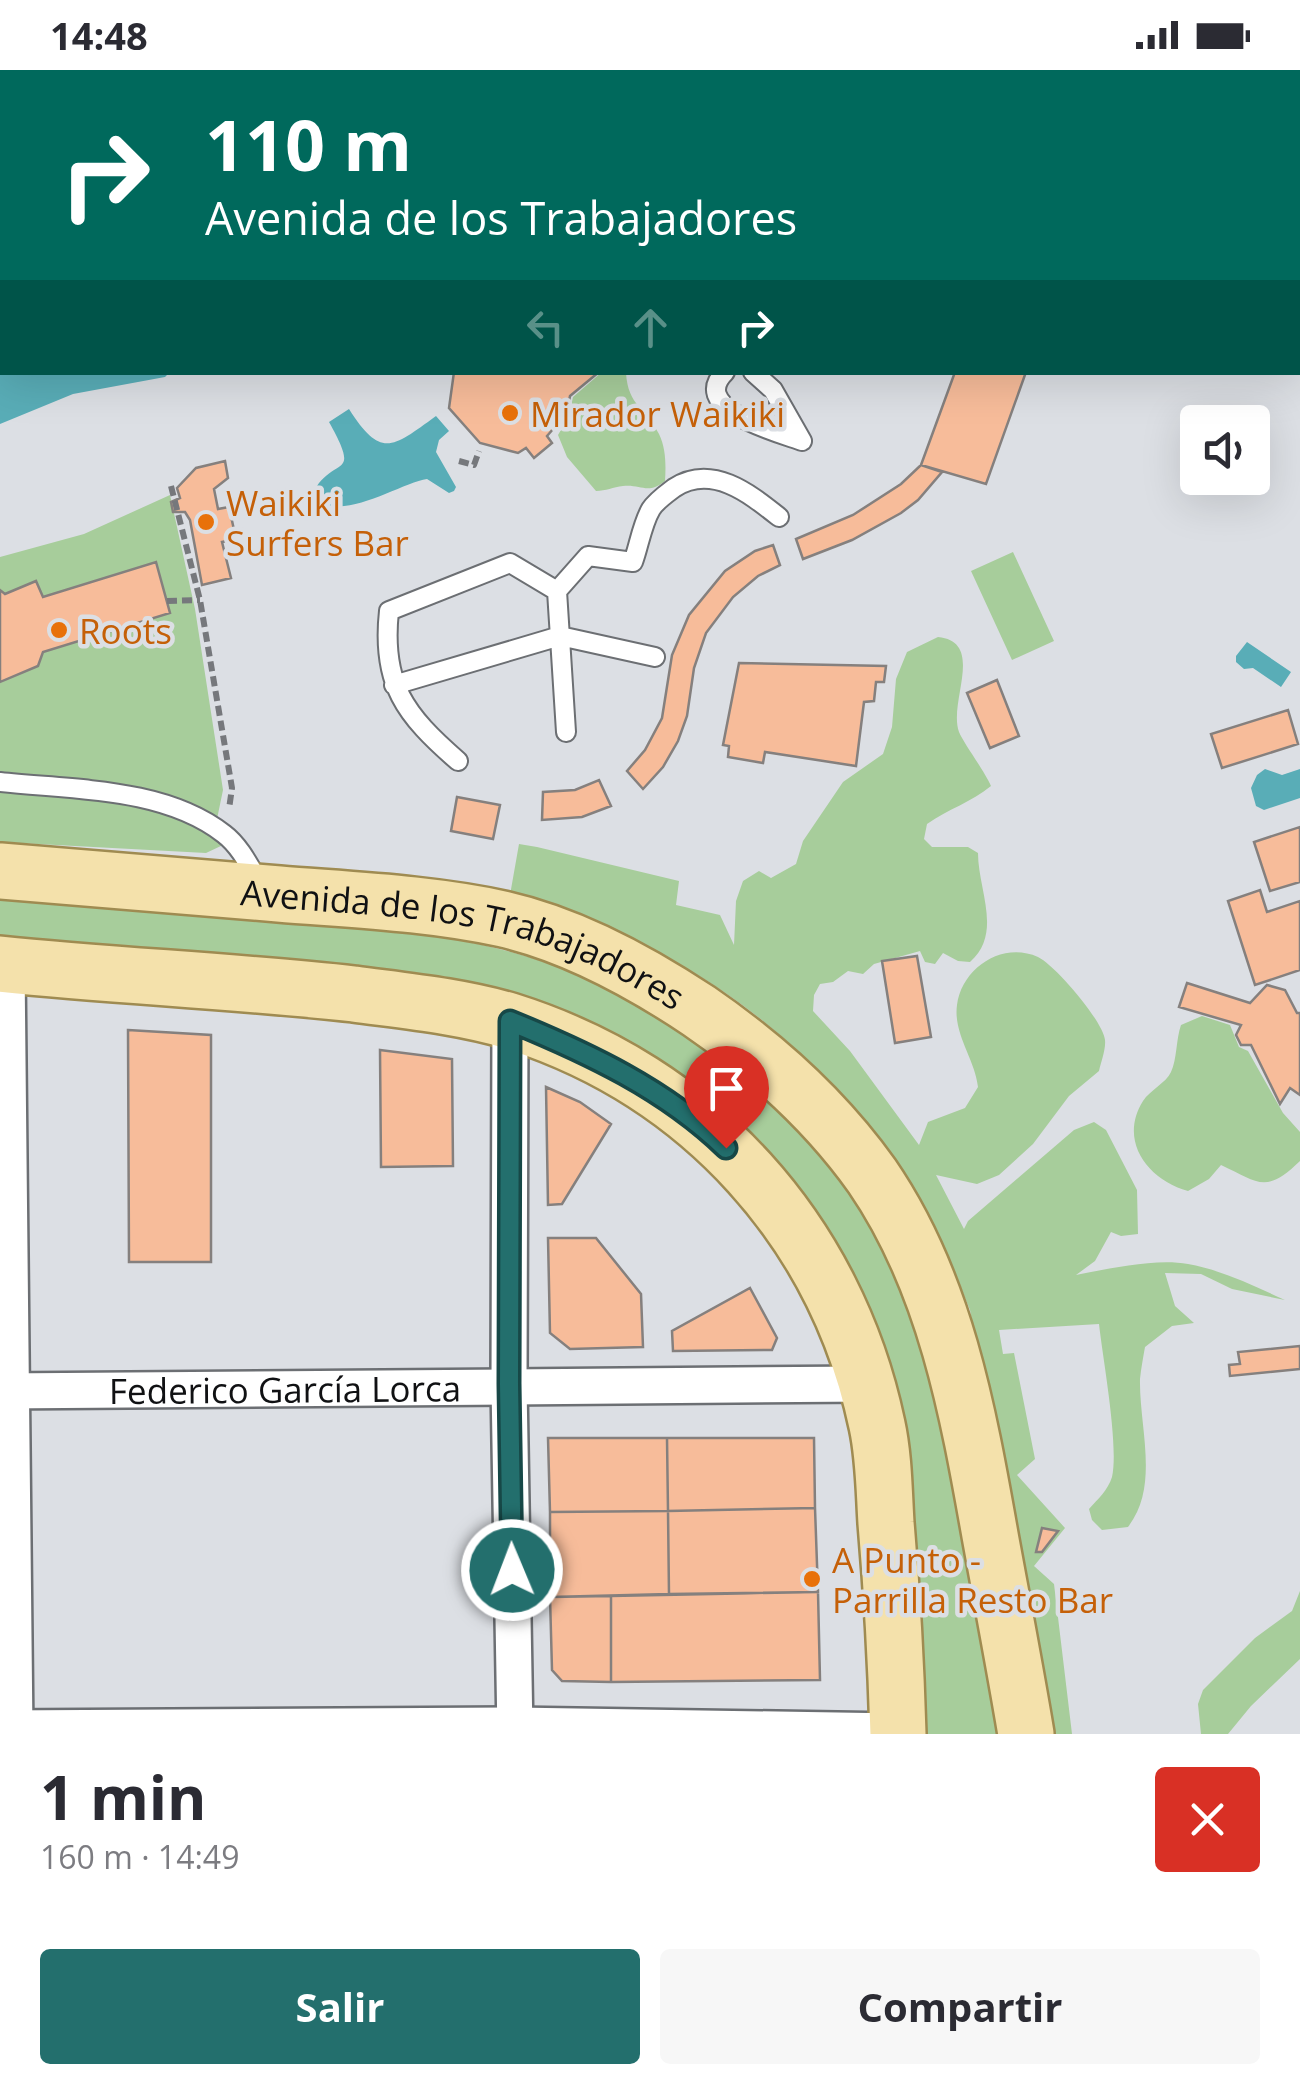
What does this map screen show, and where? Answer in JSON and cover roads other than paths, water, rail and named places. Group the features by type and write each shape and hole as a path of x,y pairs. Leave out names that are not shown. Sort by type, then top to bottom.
{"main road":[{"name":"Avenida de los Trabajadores","path":"0,871 266,893 506,920 584,946 638,974 732,1034 808,1100 846,1141 874,1180 932,1293 960,1379 1026,1734"},
{"name":"Avenida de los Trabajadores","path":"4,964 296,988 433,1004 510,1021 621,1071 680,1110 742,1162 780,1206 835,1296 868,1384 878,1430 884,1492 898,1732"}],"street":[{"path":"4,964 10,1730 898,1732"},
{"path":"510,1021 509,1384 515,1729"},
{"name":"Federico García Lorca","path":"6,1391 868,1384"}],"lane":[{"path":"722,375 717,393 726,410 802,441 773,390 756,375"},
{"path":"566,732 558,591 588,556 634,562 650,510 680,484 703,479 727,482 780,517"},
{"path":"458,760 420,725 394,685 385,642 388,610 510,562 558,591"},
{"path":"394,685 560,636 655,657"},
{"path":"0,782 140,798 171,807 226,835 266,893"}],"water":[{"path":"0,375 167,375 73,394 0,424"},
{"path":"349,409 370,436 388,443 398,441 436,416 449,431 439,440 436,452 456,487 454,491 449,493 427,479 349,505 322,502 314,491 344,460 329,422"},
{"path":"1247,642 1291,672 1281,687 1253,668 1244,669 1236,662"},
{"path":"1265,769 1282,775 1300,769 1300,798 1264,810 1256,806 1251,788"}],"place":[{"name":"Mirador Waikiki","path":"510,413"},
{"name":"Waikiki Surfers Bar","path":"206,522"},
{"name":"Roots","path":"59,630"},
{"name":"A Punto - Parrilla Resto Bar","path":"812,1579"}]}
